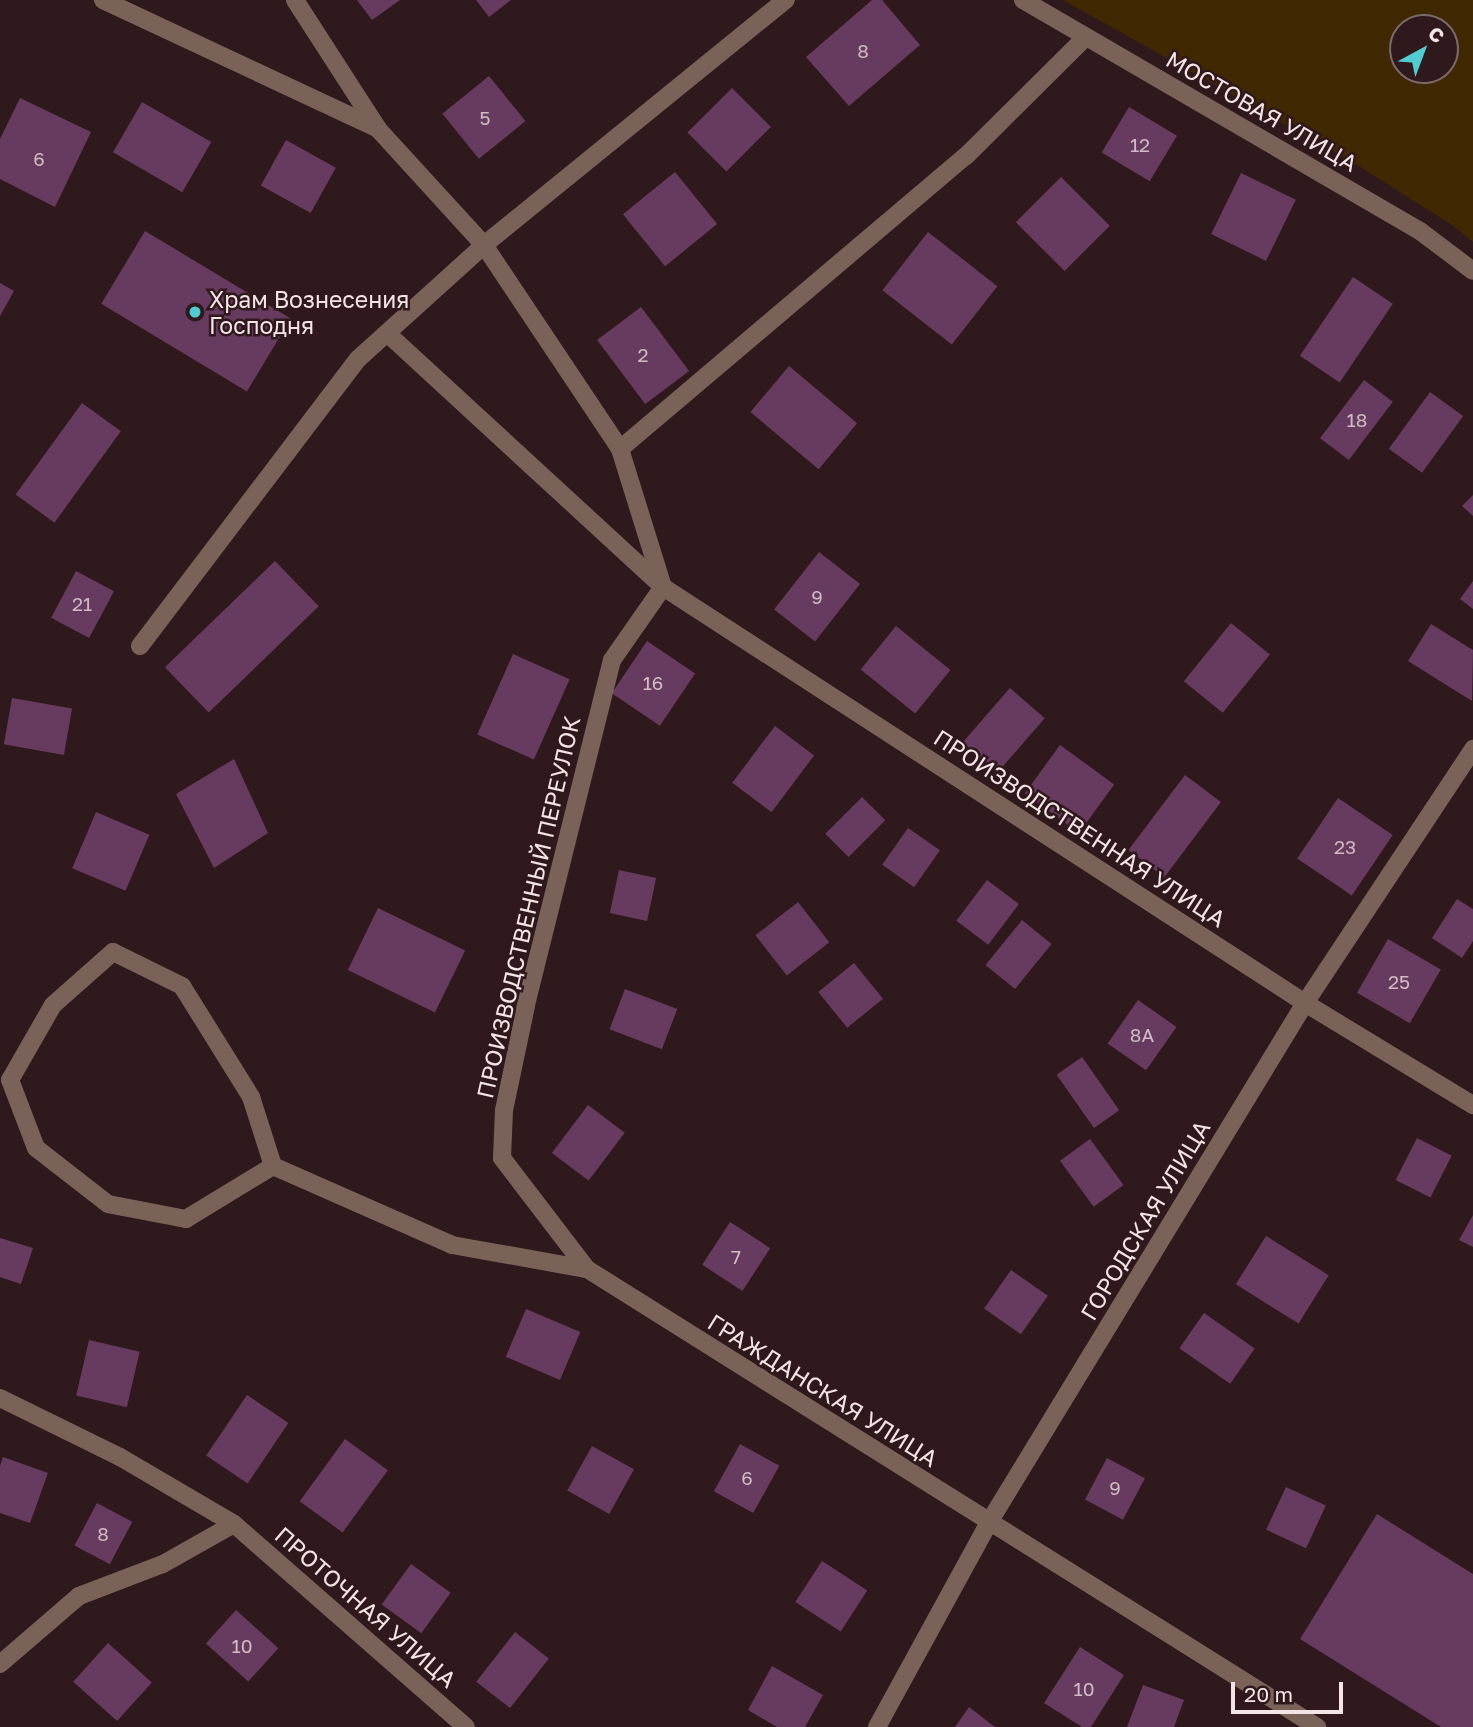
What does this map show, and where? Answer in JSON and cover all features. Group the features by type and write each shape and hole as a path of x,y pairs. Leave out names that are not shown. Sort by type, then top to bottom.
{"street":[{"path":"103,0 378,129"},
{"path":"295,0 378,129 484,245 620,449 663,587"},
{"path":"140,646 358,359 388,335 484,245 786,0"},
{"name":"МОСТОВАЯ УЛИЦА","path":"1023,0 1420,231 1473,271"},
{"path":"620,449 966,156 1086,37"},
{"name":"ПРОИЗВОДСТВЕННАЯ УЛИЦА","path":"388,335 663,587 1306,1003 1473,1105"},
{"name":"ПРОИЗВОДСТВЕННЫЙ ПЕРЕУЛОК","path":"587,1269 502,1158 504,1110 526,1006 612,660 663,587"},
{"name":"ГОРОДСКАЯ УЛИЦА","path":"877,1727 988,1524 1306,1003 1473,749"},
{"path":"113,952 182,986 251,1097 273,1166 186,1219 108,1204 36,1148 10,1080 53,1005 113,952"},
{"name":"ГРАЖДАНСКАЯ УЛИЦА","path":"273,1166 452,1245 587,1269 988,1524 1317,1727"},
{"name":"ПРОТОЧНАЯ УЛИЦА","path":"0,1398 120,1457 234,1524 466,1727"},
{"path":"0,1664 79,1596 163,1564 234,1524"}],"shaded area":[{"path":"1063,0 1473,0 1473,242 1452,225 1354,163"}],"building":[{"path":"357,0 400,0 372,20"},
{"path":"476,0 511,0 489,17"},
{"path":"872,0 882,0 920,45 849,106 806,57"},
{"path":"489,76 526,121 479,159 442,114"},
{"path":"732,88 771,127 726,171 687,133"},
{"path":"20,98 91,132 55,207 0,179 0,139"},
{"path":"142,102 211,142 182,192 113,152"},
{"path":"1129,107 1177,136 1150,181 1102,152"},
{"path":"286,140 336,168 311,213 261,185"},
{"path":"675,172 717,224 665,266 623,214"},
{"path":"1241,173 1296,200 1266,261 1211,234"},
{"path":"1061,177 1110,226 1065,271 1016,222"},
{"name":"Храм Вознесения Господня","path":"145,231 291,319 247,391 101,304"},
{"path":"928,232 997,286 952,344 882,290"},
{"path":"1353,277 1393,304 1340,383 1300,356"},
{"path":"0,283 14,291 0,316"},
{"path":"641,307 689,371 645,404 597,340"},
{"path":"789,366 857,423 819,469 750,412"},
{"path":"1364,380 1393,402 1349,460 1320,438"},
{"path":"1430,392 1463,416 1422,473 1389,449"},
{"path":"82,403 121,431 54,523 16,494"},
{"path":"1473,495 1473,516 1462,506"},
{"path":"819,552 860,584 815,642 774,610"},
{"path":"275,561 319,606 209,713 165,667"},
{"path":"76,571 114,591 89,638 51,618"},
{"path":"1473,581 1473,609 1460,599"},
{"path":"1231,623 1270,654 1223,713 1184,681"},
{"path":"1431,624 1473,650 1472,701 1408,661"},
{"path":"896,626 950,670 915,714 861,670"},
{"path":"647,641 695,673 660,726 612,693"},
{"path":"513,654 570,679 534,760 477,734"},
{"path":"1010,688 1045,718 997,773 963,742"},
{"path":"12,698 72,709 64,755 4,744"},
{"path":"775,726 814,755 771,812 732,783"},
{"path":"1060,745 1114,784 1079,833 1025,794"},
{"path":"234,759 268,833 214,868 176,794"},
{"path":"1185,775 1221,802 1164,877 1128,850"},
{"path":"862,797 885,820 849,857 825,834"},
{"path":"1338,798 1393,835 1352,895 1297,859"},
{"path":"96,812 149,835 126,891 72,868"},
{"path":"908,828 940,850 914,887 882,865"},
{"path":"619,870 656,878 647,921 610,913"},
{"path":"987,880 1019,904 988,945 956,921"},
{"path":"1457,899 1473,909 1473,941 1462,958 1432,938"},
{"path":"798,902 829,942 787,975 755,935"},
{"path":"378,908 465,951 435,1013 348,970"},
{"path":"1022,920 1052,944 1015,989 985,965"},
{"path":"1388,939 1441,969 1410,1023 1357,993"},
{"path":"854,963 883,999 847,1028 818,992"},
{"path":"625,989 677,1009 662,1049 610,1029"},
{"path":"1138,1000 1177,1027 1146,1070 1108,1043"},
{"path":"1082,1057 1119,1110 1094,1128 1057,1075"},
{"path":"588,1105 625,1133 589,1181 552,1153"},
{"path":"1417,1138 1452,1156 1430,1198 1396,1180"},
{"path":"1090,1139 1124,1185 1094,1207 1060,1161"},
{"path":"1473,1215 1473,1247 1459,1240"},
{"path":"730,1222 770,1248 742,1291 702,1265"},
{"path":"1266,1236 1329,1275 1299,1324 1236,1284"},
{"path":"0,1238 33,1248 21,1284 0,1277"},
{"path":"1011,1270 1048,1296 1021,1334 984,1309"},
{"path":"526,1309 580,1332 560,1380 506,1357"},
{"path":"1204,1313 1255,1349 1230,1384 1179,1348"},
{"path":"89,1340 140,1352 127,1407 76,1396"},
{"path":"247,1395 288,1423 248,1483 206,1456"},
{"path":"345,1439 388,1470 343,1532 300,1501"},
{"path":"740,1444 779,1466 753,1513 714,1491"},
{"path":"592,1446 634,1469 609,1514 567,1491"},
{"path":"3,1457 48,1473 30,1523 0,1513 0,1466"},
{"path":"1107,1458 1145,1478 1123,1520 1085,1499"},
{"path":"1286,1487 1326,1506 1306,1548 1266,1530"},
{"path":"97,1503 132,1522 110,1564 74,1545"},
{"path":"1377,1514 1473,1574 1473,1727 1441,1727 1300,1639"},
{"path":"822,1561 867,1590 841,1632 795,1602"},
{"path":"411,1564 451,1593 421,1633 382,1604"},
{"path":"236,1610 278,1648 248,1682 206,1643"},
{"path":"515,1632 549,1658 510,1708 476,1682"},
{"path":"108,1643 152,1682 117,1721 73,1682"},
{"path":"1080,1647 1124,1675 1091,1727 1082,1727 1044,1703"},
{"path":"772,1666 823,1695 805,1727 777,1727 748,1710"},
{"path":"1143,1685 1184,1700 1174,1727 1127,1727"},
{"path":"969,1707 995,1727 955,1727"}],"place":[{"name":"Храм Вознесения Господня","path":"195,312"}]}
